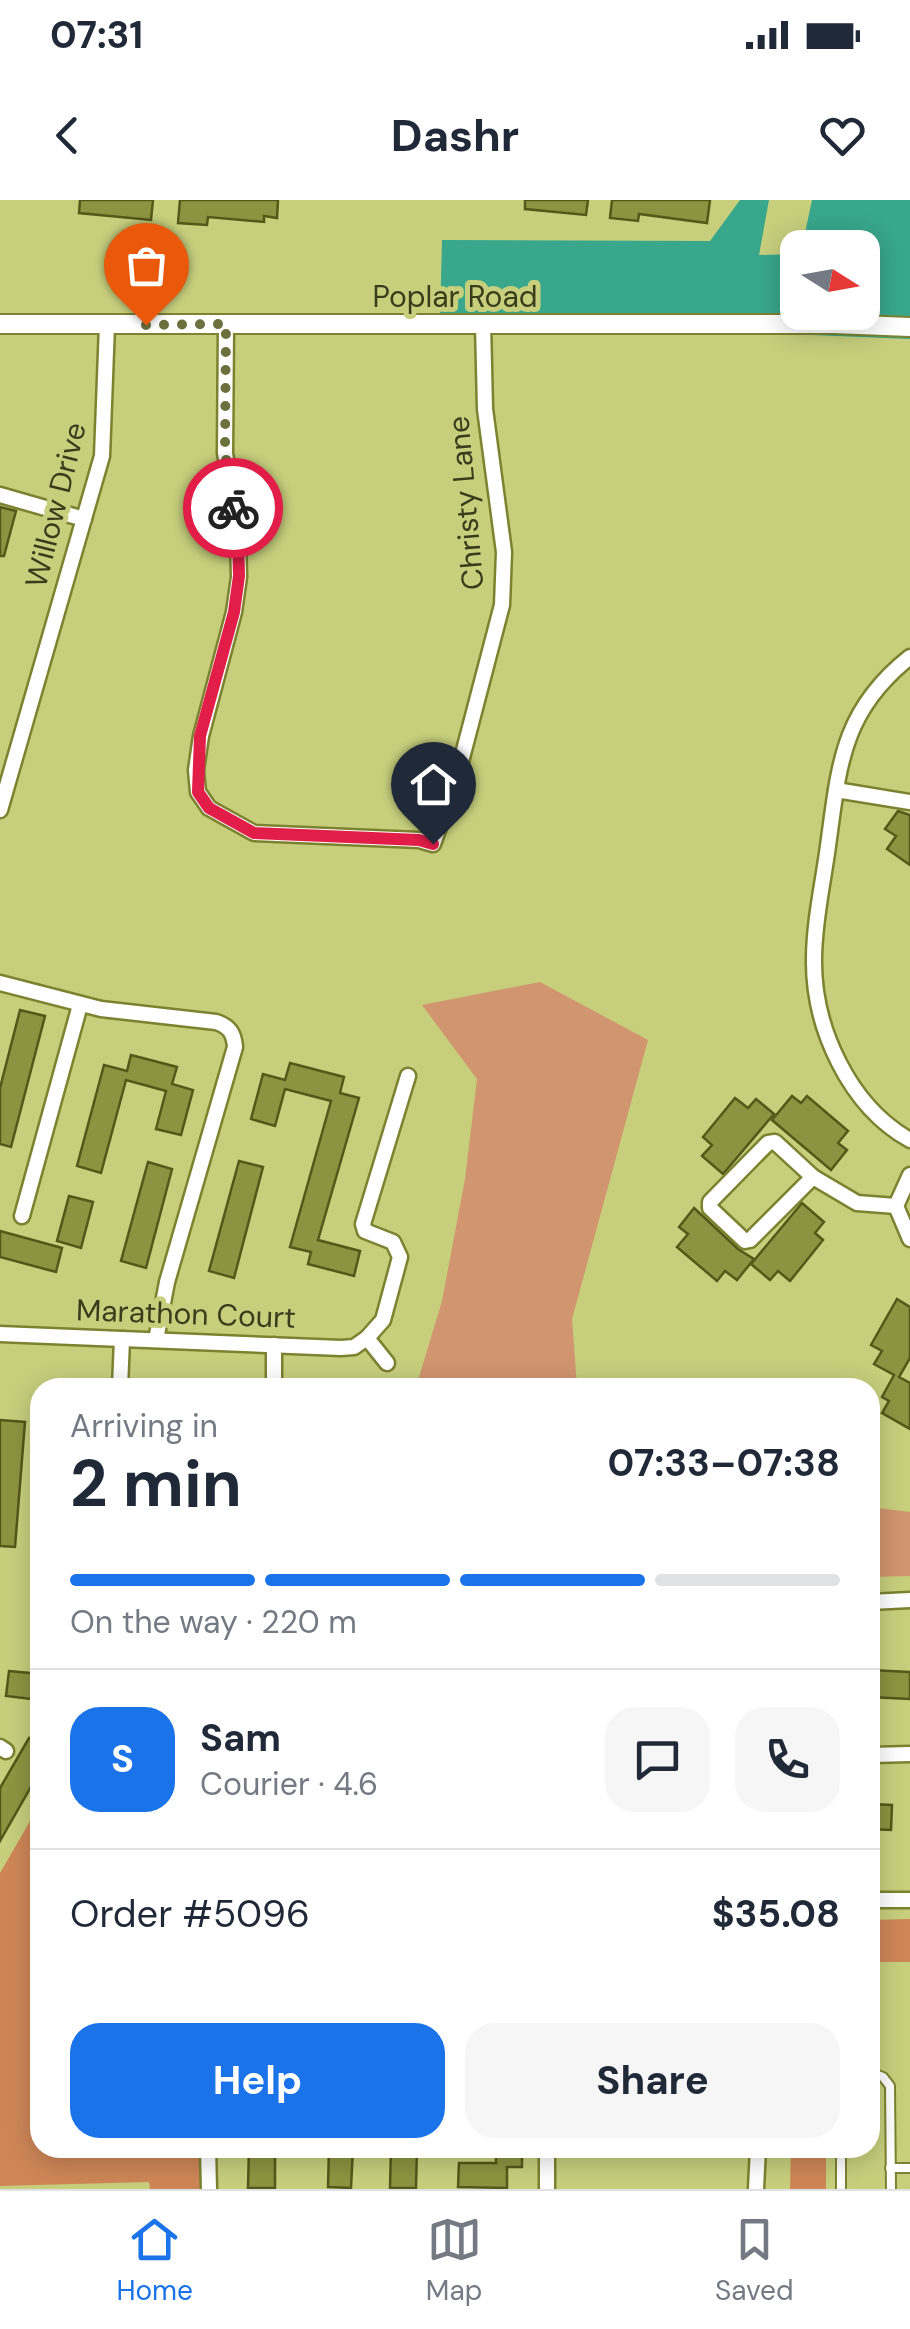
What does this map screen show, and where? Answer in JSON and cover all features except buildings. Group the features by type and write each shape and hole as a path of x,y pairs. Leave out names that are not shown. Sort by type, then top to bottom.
{"street":[{"name":"Poplar Road","path":"0,324 910,327"},
{"name":"Christy Lane","path":"226,324 225,452 238,536 239,576 234,612 200,736 198,792 209,808 254,833 419,840 433,844 462,758 498,626 504,580 485,409 483,324"},
{"name":"Willow Drive","path":"0,810 105,442 107,325"},
{"path":"0,494 84,519"},
{"path":"910,657 885,679 856,718 845,743 814,946 820,1012 835,1054 859,1094 890,1127 910,1140"},
{"path":"836,790 910,802"},
{"path":"0,983 80,1005 216,1022 224,1024 234,1036 235,1047 168,1282 156,1340"},
{"path":"22,1216 80,1005"},
{"path":"386,1363 367,1338 383,1320 400,1257 393,1242 365,1231 363,1224 408,1076"},
{"path":"813,1177 750,1240 745,1241 710,1208 710,1202 768,1143 775,1142 813,1177 857,1203 896,1206"},
{"path":"910,1174 896,1206 910,1239"},
{"name":"Marathon Court","path":"0,1334 341,1348 367,1338"},
{"path":"120,1378 122,1339"},
{"path":"274,1344 274,1378"},
{"path":"880,1602 910,1600"},
{"path":"880,1755 910,1754"},
{"path":"880,1900 910,1900"},
{"path":"208,2158 209,2189"},
{"path":"546,2158 547,2189"},
{"path":"756,2189 758,2158"}],"lane":[{"path":"880,2075 890,2086 890,2189"},
{"path":"841,2158 841,2189"},
{"path":"890,2168 910,2168"}],"shaded area":[{"path":"540,982 648,1040 572,1319 576,1378 419,1378 442,1301 465,1179 477,1079 422,1005"},
{"path":"880,1508 910,1512 910,1576 880,1577"},
{"path":"30,1821 30,2158 199,2158 201,2189 150,2189 149,2182 0,2186 0,1873"},
{"path":"910,1919 910,1962 880,1962 880,1920"},
{"path":"791,2158 826,2158 826,2189 790,2189"}],"water":[{"path":"740,200 769,200 759,255 780,254 780,330 880,330 880,230 806,230 812,200 910,200 910,339 440,320 442,240 710,241"}],"way so far":[{"path":"146,325 226,324 225,452 233,508"}],"route":[{"path":"233,508 239,576 234,612 200,736 198,792 209,808 254,833 419,840 433,844"}]}
